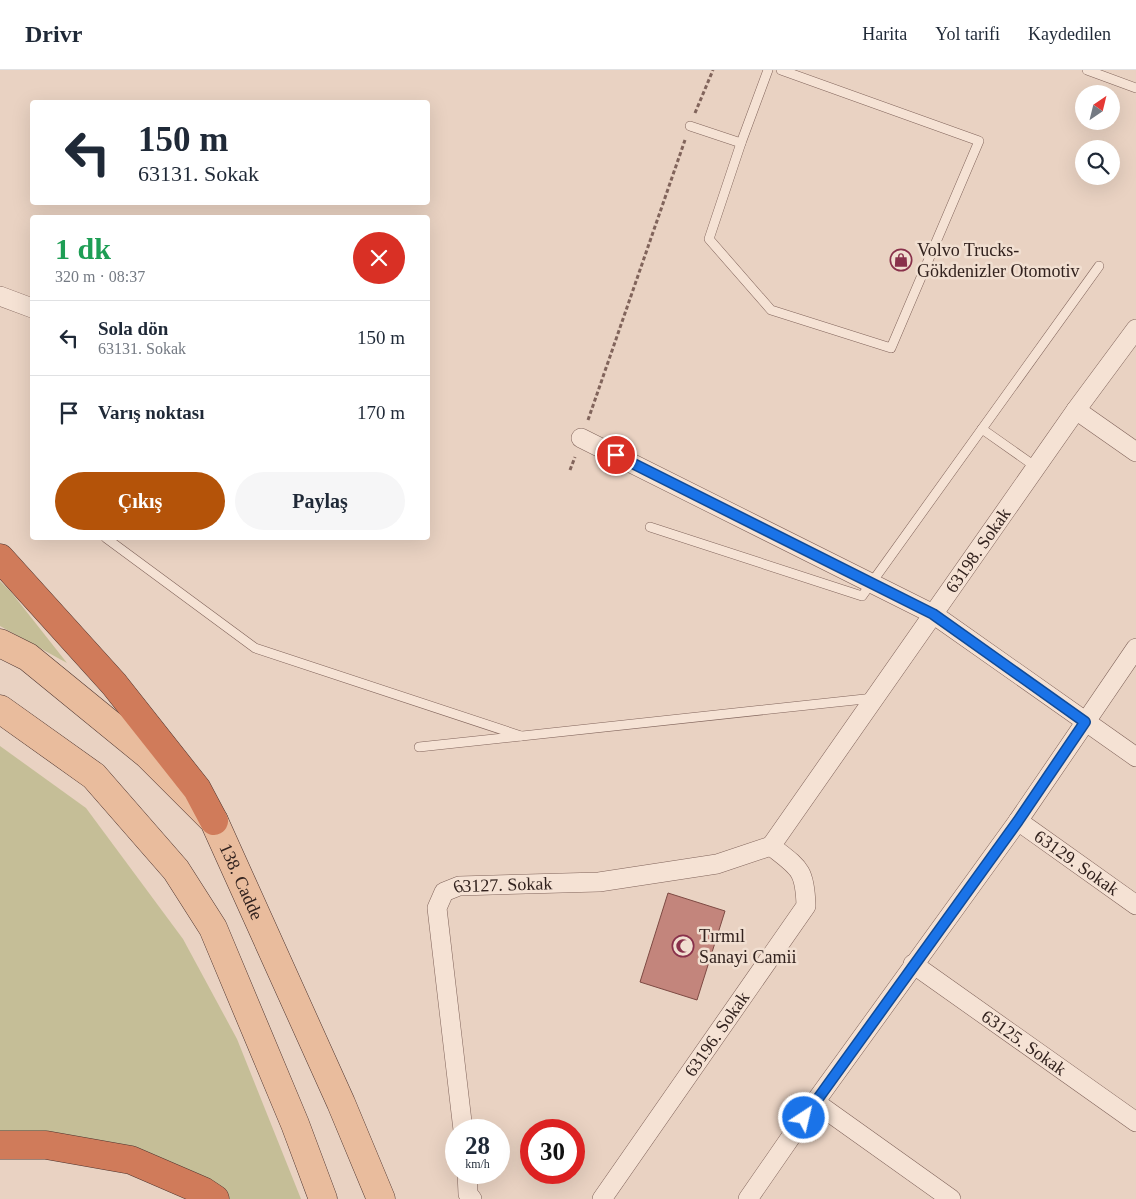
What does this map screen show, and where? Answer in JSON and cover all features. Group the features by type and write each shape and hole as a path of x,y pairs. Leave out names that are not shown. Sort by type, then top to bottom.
{"highway":[{"path":"0,558 114,684 197,789 214,821"},
{"path":"0,1145 46,1145 131,1160 203,1191 215,1199"}],"main road":[{"name":"138. Cadde","path":"0,643 28,657 140,749 214,821 341,1104 381,1199"},
{"path":"0,709 94,776 176,870 213,928 295,1124 323,1199"}],"street":[{"path":"0,296 30,307"},
{"name":"63198. Sokak","path":"771,846 1036,466 1136,329"},
{"path":"1076,410 1136,452"},
{"path":"582,438 933,614 1136,757"},
{"path":"748,1199 913,964 1018,821 1136,648"},
{"name":"63129. Sokak","path":"1018,821 1136,905"},
{"name":"63127. Sokak","path":"462,1119 436,908 444,892 460,886 599,882 717,864 771,846"},
{"name":"63196. Sokak","path":"602,1199 806,906 806,884 798,867 771,846"},
{"name":"63125. Sokak","path":"913,964 1136,1122"},
{"path":"815,1102 951,1199"},
{"path":"468,1184 468,1194 472,1199"}],"lane":[{"path":"768,70 708,238 771,310 891,348 979,141 782,70"},
{"path":"1087,70 1136,88"},
{"path":"690,126 741,143"},
{"path":"650,527 862,596 1099,266"},
{"path":"982,429 1036,466"},
{"path":"109,540 255,648 521,736"},
{"path":"419,746 874,698"}],"path":[{"path":"570,470 690,126 707,80 713,70"}],"shaded area":[{"path":"0,581 11,592 67,663 0,626"},
{"path":"0,746 86,808 183,939 237,1039 301,1199 228,1199 0,1133"}],"building":[{"name":"Tırmıl Sanayi Camii","path":"668,893 725,911 697,1000 640,982"}],"place":[{"name":"Volvo Trucks- Gökdenizler Otomotiv","path":"901,260"},
{"name":"Tırmıl Sanayi Camii","path":"683,946"}],"route":[{"path":"616,455 933,614 1085,722 1018,821 804,1118"}]}
